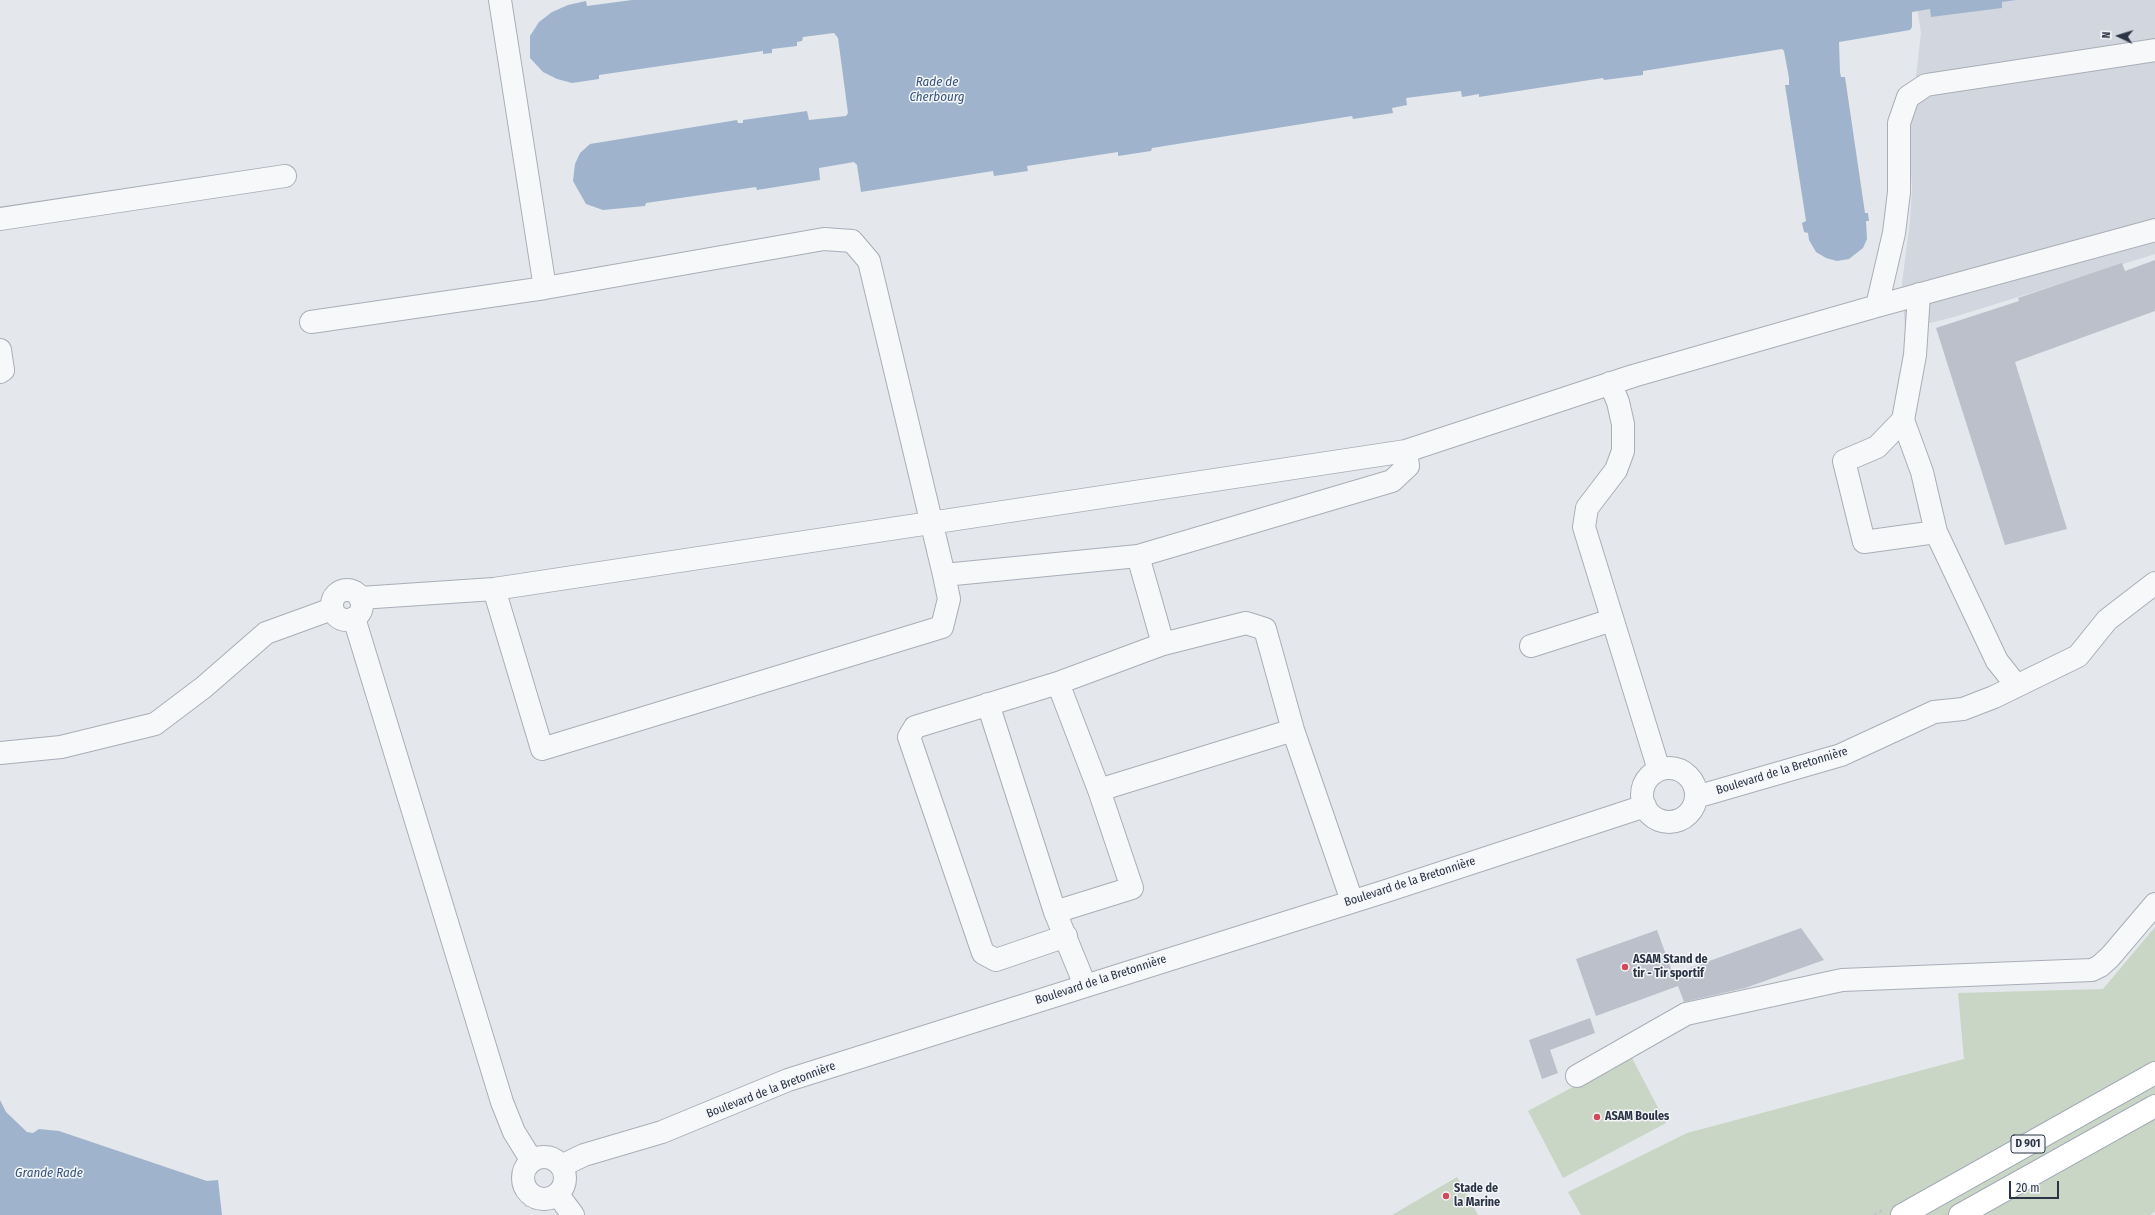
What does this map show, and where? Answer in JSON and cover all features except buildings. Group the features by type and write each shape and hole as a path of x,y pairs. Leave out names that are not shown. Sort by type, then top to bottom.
{"main road":[{"name":"D 901","path":"1902,1215 2155,1073"},
{"name":"D 901","path":"1960,1215 2155,1106"}],"lane":[{"path":"500,0 545,288"},
{"path":"1878,306 1894,234 1899,192 1900,123 1908,97 1926,85 2155,50"},
{"path":"0,219 285,176"},
{"path":"360,598 494,589 932,524 1406,451 1610,383 1919,294 2155,230"},
{"path":"311,322 545,288 824,239 852,241 869,261 949,599 942,627 542,749 494,589"},
{"path":"1919,294 1915,355 1903,420 1922,472 1936,532 1997,661 2017,686"},
{"path":"0,350 3,370 0,372"},
{"path":"1610,383 1618,402 1623,424 1623,451 1616,470 1587,508 1584,527 1659,770"},
{"path":"1903,420 1877,447 1844,461 1864,542 1936,532"},
{"path":"944,575 1138,556 1392,481 1408,466 1406,451"},
{"path":"1138,556 1163,644"},
{"name":"Boulevard de la Bretonnière","path":"1696,797 1841,755 1934,712 1963,709 2017,686 2078,656 2106,620 2155,583"},
{"path":"343,590 353,591 360,598 362,607 354,618 341,619 332,609 333,600 343,590"},
{"path":"0,753 61,747 155,724 204,686 266,633 332,609"},
{"path":"354,618 502,1102 514,1132 532,1162"},
{"path":"1531,646 1612,620"},
{"path":"1066,936 996,960 983,953 909,737 915,727 1058,683 1163,644 1246,623 1266,629 1293,730 1352,900"},
{"path":"1055,912 1132,888 1099,790 1058,683"},
{"path":"988,704 1055,912 1085,985"},
{"path":"1099,790 1293,730"},
{"path":"1668,768 1677,768 1685,772 1692,779 1696,788 1696,797 1694,806 1689,814 1682,819 1673,822 1664,822 1656,818 1645,806 1642,798 1644,785 1651,774 1668,768"},
{"name":"Boulevard de la Bretonnière","path":"561,1166 584,1156 662,1132 788,1080 1645,806"},
{"path":"1577,1076 1686,1014 1842,980 2092,970 2100,966 2110,957 2155,904"},
{"path":"557,1203 565,1183 566,1176 561,1166 554,1159 540,1157 532,1162 525,1170 523,1177 526,1190 538,1199 557,1203 574,1215"}],"shaded area":[{"path":"1916,0 2155,0 2155,254 1954,317 1905,329 1902,283 1910,221 1912,189 1909,137 1921,33"}],"green space":[{"path":"2155,927 2155,1212 2150,1215 1581,1215 1568,1192 1687,1133 1964,1059 1958,993 2103,989"},
{"name":"ASAM Boules","path":"1631,1056 1666,1123 1563,1178 1528,1111"},
{"name":"Stade de la Marine","path":"1457,1177 1478,1215 1392,1215"}],"water":[{"name":"Rade de Cherbourg","path":"632,0 2016,0 2002,2 2002,8 1931,17 1930,9 1912,12 1912,27 1910,30 1839,42 1840,72 1841,77 1845,77 1865,213 1868,213 1869,221 1866,221 1867,239 1863,248 1849,259 1837,261 1826,258 1816,252 1809,240 1808,233 1804,232 1802,223 1806,221 1785,85 1789,85 1789,78 1784,51 1782,49 1643,71 1643,75 1604,80 1603,78 1479,97 1479,94 1462,97 1461,91 1406,98 1407,105 1392,108 1393,113 1353,119 1352,116 1152,148 1151,151 1118,156 1118,152 1027,166 1028,171 994,176 993,171 861,192 857,165 854,162 819,168 820,180 757,190 756,187 646,203 645,206 603,210 586,204 573,181 575,164 580,153 590,144 737,120 738,123 743,123 743,120 807,111 809,120 846,116 848,113 838,38 834,33 803,37 802,41 797,42 797,46 772,49 772,53 763,54 763,51 599,75 599,79 572,83 557,79 543,72 530,58 530,36 539,22 552,12 568,5 586,1 587,6"},
{"name":"Grande Rade","path":"0,1100 6,1112 27,1132 33,1133 39,1129 59,1131 207,1181 218,1180 222,1215 0,1215"}],"place":[{"name":"ASAM Stand de tir - Tir sportif","path":"1625,967"},
{"name":"ASAM Boules","path":"1597,1117"},
{"name":"Stade de la Marine","path":"1446,1196"}]}
